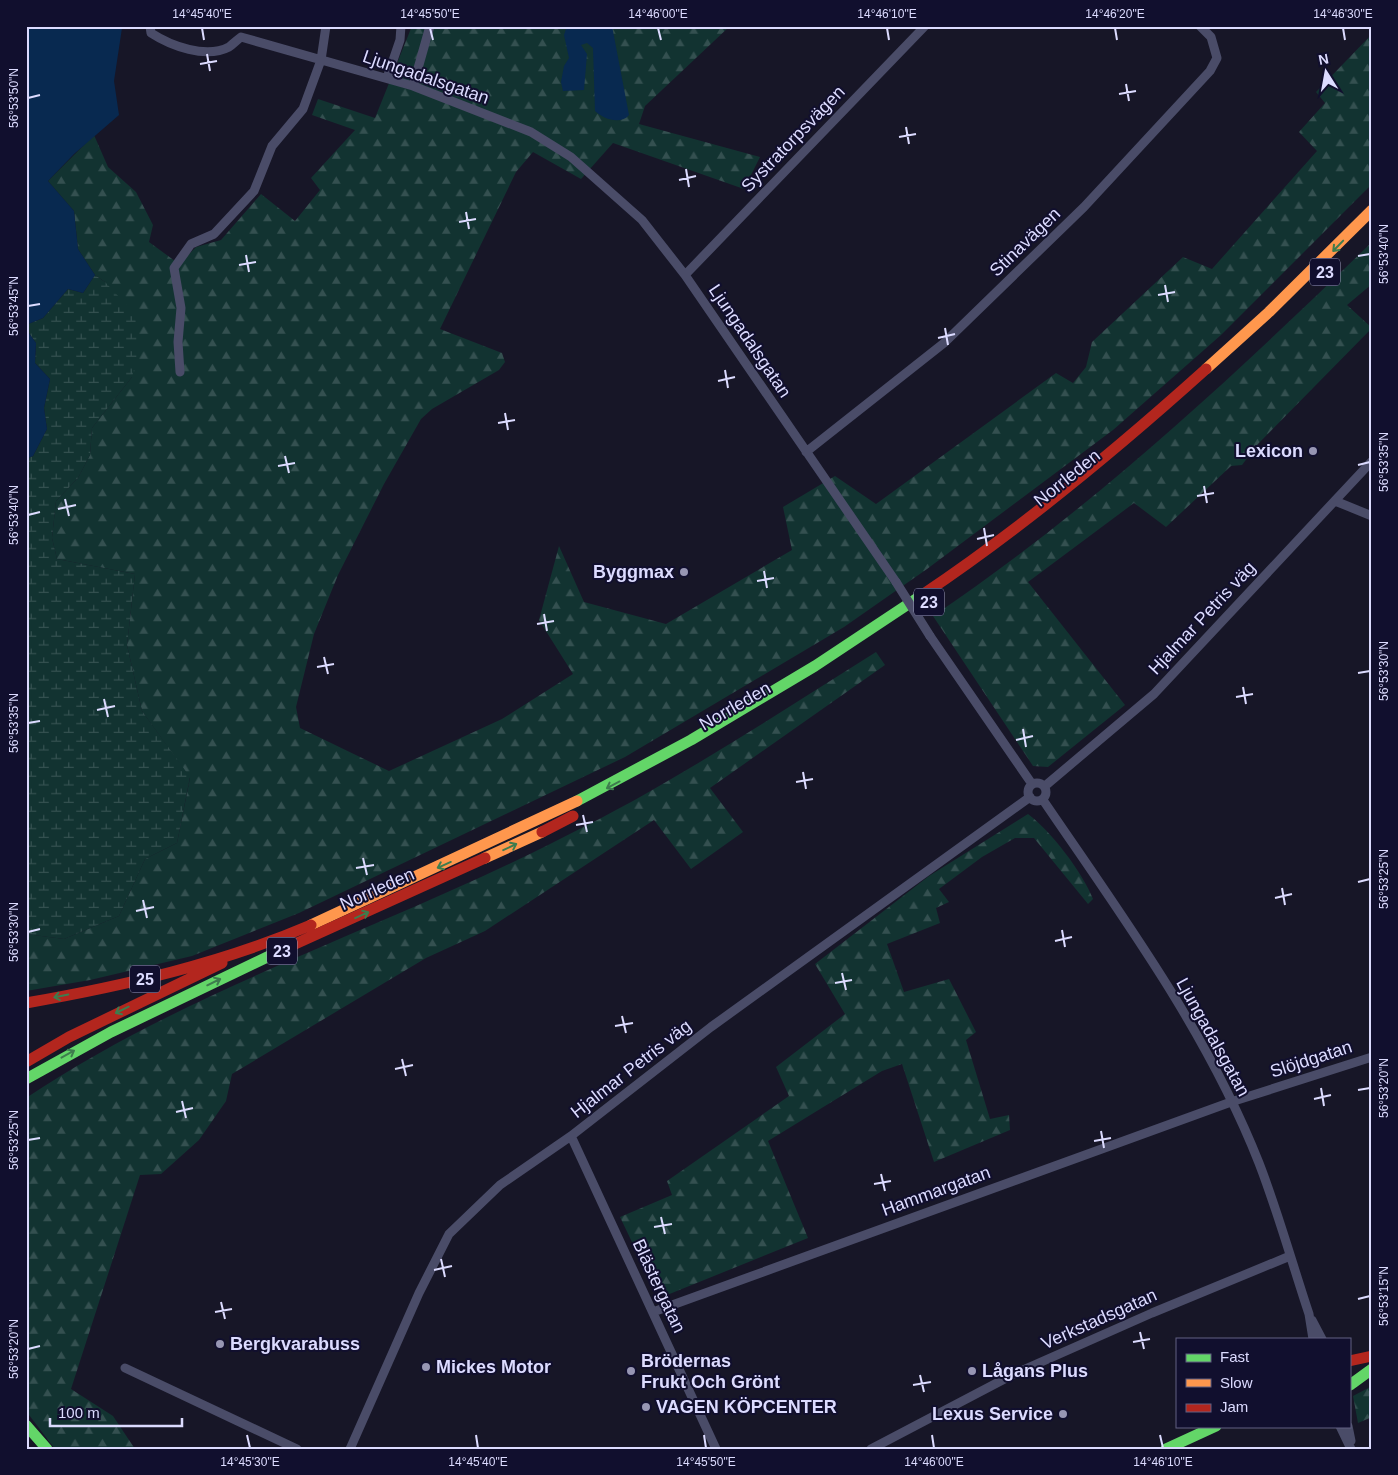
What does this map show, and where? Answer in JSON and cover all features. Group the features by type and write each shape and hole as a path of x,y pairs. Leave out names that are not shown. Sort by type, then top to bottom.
{"main road":[{"name":"Norrleden","path":"26,1062 106,1018 261,945 476,851 609,787 754,706 880,626 1029,519 1166,408 1283,301 1372,210"},
{"name":"Norrleden","path":"26,1079 111,1032 230,974 542,832 621,791 758,713 885,633 974,570 1088,484 1172,414 1277,318 1372,224"},
{"name":"25","path":"26,1003 139,980 261,945"},
{"path":"1350,1362 1372,1356"},
{"path":"1350,1386 1372,1370"},
{"path":"26,1425 47,1449"},
{"path":"1166,1449 1212,1428"},
{"path":"1199,1434 1216,1428"}],"street":[{"name":"Ljungadalsgatan","path":"150,26 151,33 162,40 197,50 216,51 229,47 241,37 413,86 531,132 571,156 642,220 685,275 1032,784"},
{"path":"180,372 178,342 181,308 174,268 191,244 214,234 254,191 272,146 303,109 321,60 326,26"},
{"path":"386,78 400,40 401,26"},
{"path":"413,86 430,26"},
{"name":"Systratorpsvägen","path":"685,275 925,26"},
{"name":"Stinavägen","path":"806,452 944,343 1084,207 1210,71 1217,58 1211,37 1200,26"},
{"name":"Hjalmar Petris väg","path":"1044,786 1154,694 1372,460"},
{"path":"1335,501 1372,516"},
{"path":"1040,783 1044,786 1047,793 1043,800 1034,801 1030,797 1028,790 1032,784 1040,783"},
{"name":"Hjalmar Petris väg","path":"350,1449 419,1293 450,1234 500,1185 572,1136 710,1026 1030,797"},
{"name":"Ljungadalsgatan","path":"1043,800 1131,929 1185,1014 1231,1102 1259,1163 1308,1314 1313,1338"},
{"name":"Slöjdgatan","path":"1231,1102 1372,1057"},
{"name":"Hammargatan","path":"653,1312 1231,1102"},
{"name":"Blästergatan","path":"572,1136 716,1449"},
{"name":"Verkstadsgatan","path":"872,1449 1014,1374 1152,1313 1290,1256"},
{"name":"Ljungadalsgatan","path":"1308,1314 1321,1338"},
{"path":"125,1368 297,1449"},
{"path":"1341,1428 1352,1449"},
{"path":"1348,1428 1352,1449"}],"green space":[{"path":"412,26 730,26 645,106 639,124 760,157 744,189 613,143 581,179 533,152 516,172 440,329 502,353 505,362 499,370 432,409 421,419 384,484 338,575 314,634 296,707 300,728 389,771 502,719 573,674 539,620 559,546 584,602 666,624 792,550 783,507 835,476 876,504 1056,373 1073,383 1086,367 1092,342 1183,257 1212,269 1317,151 1299,132 1325,103 1316,92 1372,34 1372,184 1221,335 1113,430 927,569 844,627 625,757 299,913 192,956 90,980 26,991 26,934 64,939 119,916 145,859 177,843 190,778 142,711 127,645 135,574 57,559 52,538 56,501 78,478 90,455 92,428 132,377 105,282 95,275 78,249 74,211 48,181 94,135 108,167 136,192 153,225 149,242 179,264 196,247 221,240 261,194 295,221 320,190 311,178 355,130 312,115 318,99 375,118"},
{"path":"1372,242 1372,284 1347,305 1372,328 1257,445 1242,465 1231,466 1166,527 1134,503 1028,582 1125,705 1048,767 1033,766 933,616 992,575 1105,486 1268,342"},
{"path":"95,275 105,282 135,314 138,355 132,377 92,428 90,455 78,478 56,501 52,538 57,559 135,574 127,645 142,711 190,777 177,843 145,859 119,916 64,939 26,934 26,459 33,456 47,429 44,408 50,379 35,363 36,343 26,329 26,325 43,318 68,289 83,293"},
{"path":"876,652 885,665 710,788 743,832 691,869 654,820 485,931 426,958 232,1074 226,1101 199,1140 161,1174 140,1175 71,1389 113,1416 135,1449 55,1449 26,1411 26,1098 86,1061 148,1027 211,996 470,882 601,818 719,751"},
{"path":"1028,814 1056,842 1082,877 1093,899 1088,904 1034,838 1015,838 982,857 939,889 949,902 936,908 940,923 887,944 904,992 949,979 976,1032 966,1040 990,1119 1009,1115 1010,1130 934,1162 902,1064 882,1071 768,1141 808,1238 667,1295 653,1286 620,1217 672,1195 667,1181 789,1096 776,1067 845,1014 815,964 929,876"},
{"path":"1372,1386 1372,1417 1358,1423 1353,1396"}],"water":[{"path":"26,26 122,28 114,81 119,115 74,154 48,181 74,211 78,249 95,275 83,293 68,289 43,318 26,325"},
{"path":"567,26 612,26 629,115 626,118 612,120 595,111 593,48 587,43 581,45 587,54 584,90 563,91 561,82 564,66 569,58 564,35"},
{"path":"26,329 36,343 35,363 50,379 44,408 47,429 33,456 26,459"}],"traffic: fast":[{"path":"577,801 691,740 815,666 922,595"},
{"path":"26,1079 111,1032 284,949"},
{"path":"1350,1385 1372,1369"},
{"path":"26,1425 47,1449"},
{"path":"1166,1449 1212,1428"}],"traffic: slow":[{"path":"1206,369 1269,312 1372,210"},
{"path":"311,925 577,801"},
{"path":"485,858 542,832"}],"traffic: jam":[{"path":"922,595 996,543 1068,487 1206,369"},
{"path":"542,832 573,816"},
{"path":"284,949 485,858"},
{"path":"26,1003 99,989 171,972 242,951 311,925"},
{"path":"26,1062 69,1037 222,963"},
{"path":"1350,1361 1372,1356"}],"place":[{"name":"Lexicon","path":"1313,451"},
{"name":"Byggmax","path":"684,572"},
{"name":"Bergkvarabuss","path":"220,1344"},
{"name":"Mickes Motor","path":"426,1367"},
{"name":"Brödernas Frukt Och Grönt","path":"631,1371"},
{"name":"Lågans Plus","path":"972,1371"},
{"name":"VAGEN KÖPCENTER","path":"646,1407"},
{"name":"Lexus Service","path":"1063,1414"}]}
